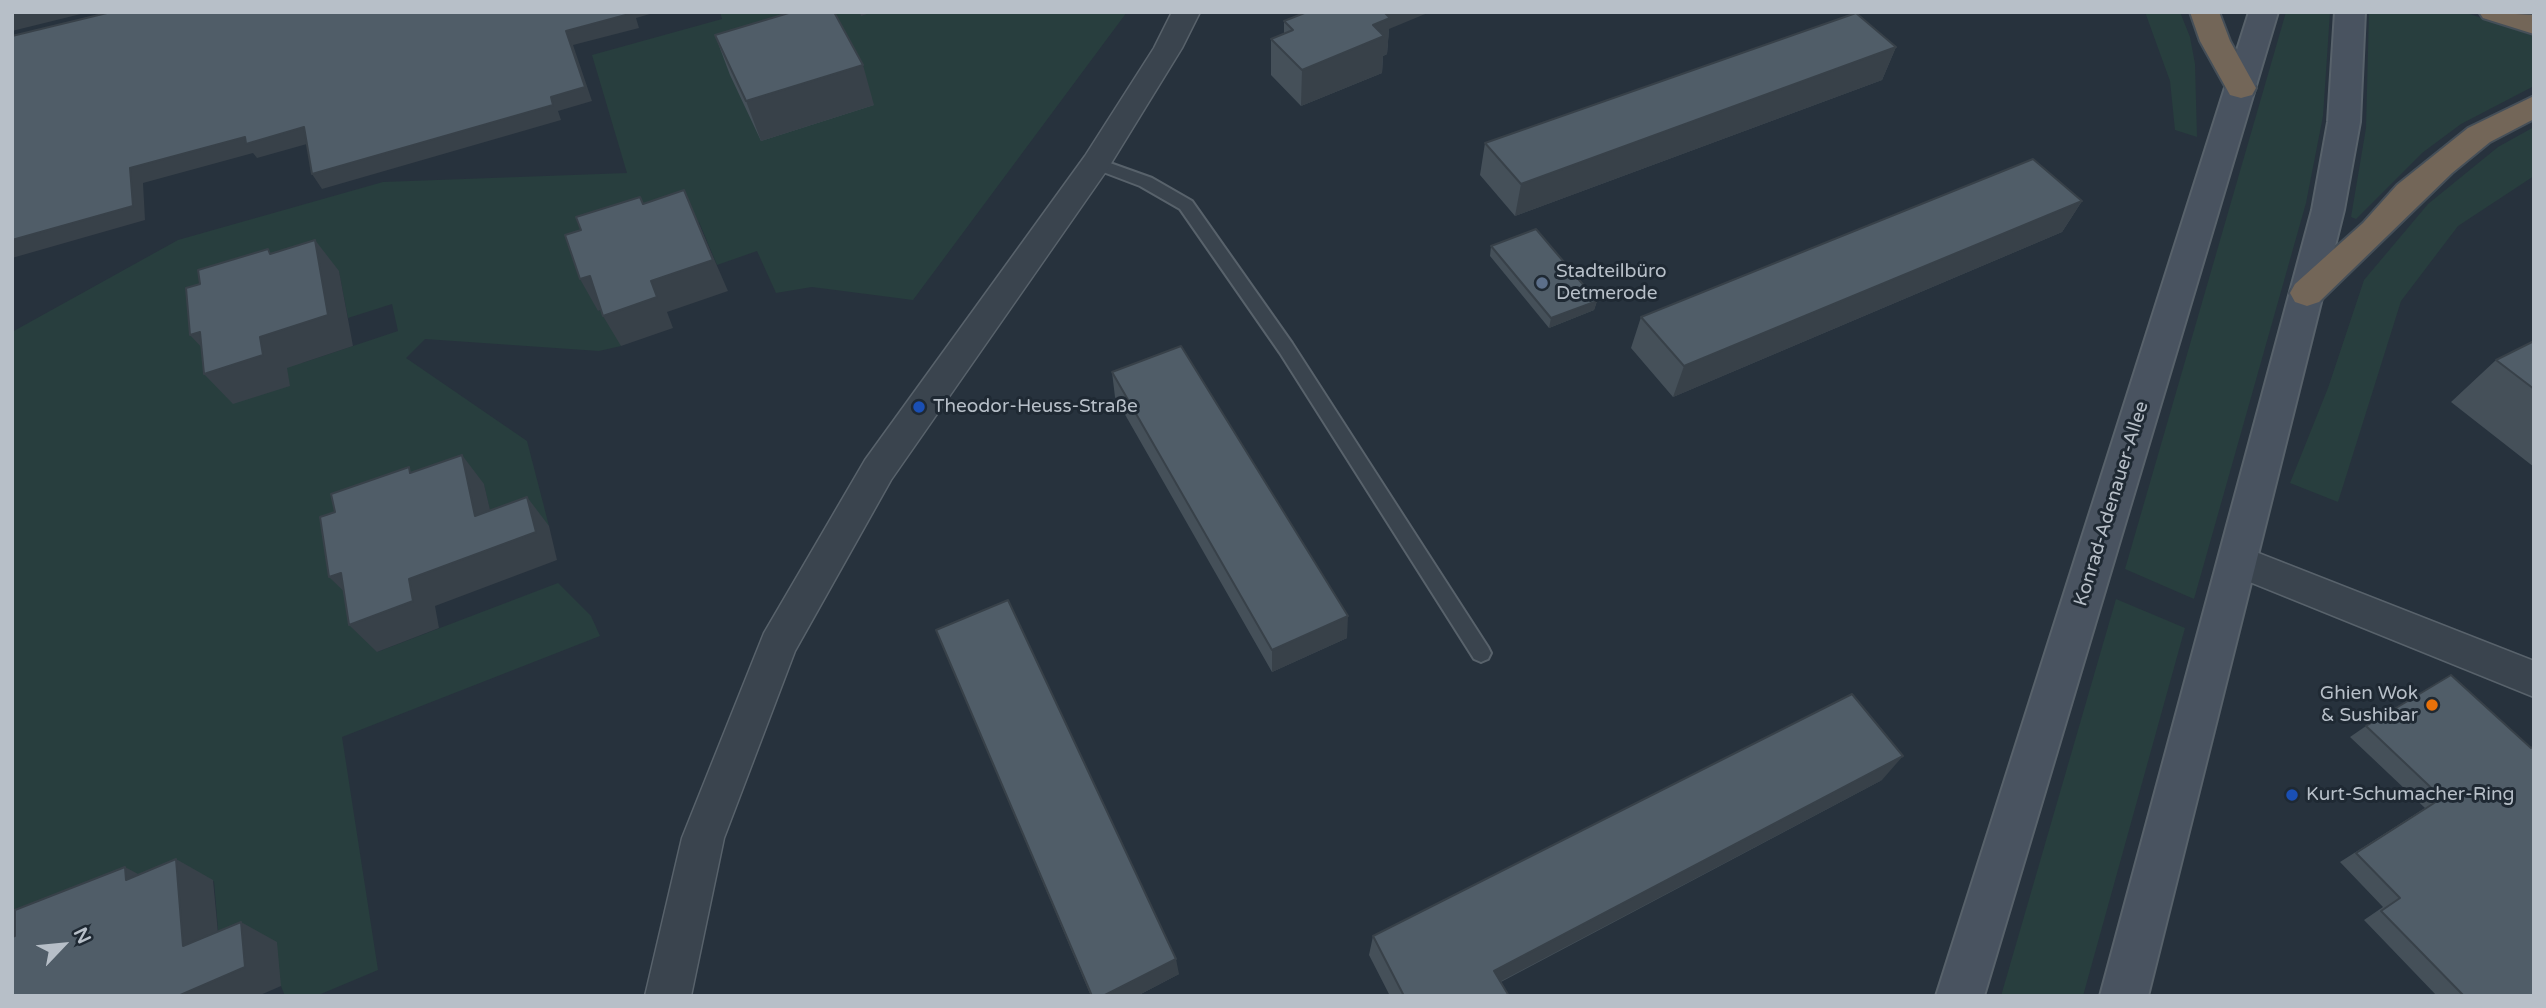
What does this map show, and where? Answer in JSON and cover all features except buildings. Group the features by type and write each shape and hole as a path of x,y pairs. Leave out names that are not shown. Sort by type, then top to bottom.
{"highway":[{"path":"2204,12 2215,41 2241,88"},
{"path":"2493,12 2534,25"},
{"path":"2307,293 2375,232 2409,193 2441,164 2479,135 2534,106"}],"street":[{"path":"668,996 703,838 778,645 878,470 912,418 1096,163 1186,12"},
{"name":"Konrad-Adenauer-Allee","path":"1960,996 2264,12"},
{"path":"2124,996 2328,210 2344,122 2350,12"},
{"path":"2238,561 2534,679"}],"lane":[{"path":"1096,163 1146,182 1186,205 1286,348 1481,653"}],"green space":[{"path":"720,12 1127,12 913,300 812,287 776,293 757,251 717,265 699,222 598,311 608,307 621,346 599,351 425,339 406,358 527,441 549,526 498,544 484,485 377,652 558,583 591,616 600,636 342,737 378,970 316,996 285,996 281,986 221,965 214,881 12,996 12,332 178,240 383,182 627,173 592,55 722,19","holes":["339,272 348,318 392,304 398,331 302,363 285,350"]},
{"path":"2145,12 2180,12 2190,37 2195,64 2197,137 2175,130 2170,81"},
{"path":"2286,12 2330,12 2323,116 2306,203 2194,599 2125,569"},
{"path":"2369,12 2464,12 2534,36 2534,86 2461,124 2422,153 2356,219 2351,217 2366,128"},
{"path":"2534,127 2534,176 2458,226 2401,301 2338,502 2290,483 2328,388 2364,280 2428,204 2498,147"},
{"path":"2116,599 2185,628 2083,996 2001,996"}],"place":[{"name":"Stadteilbüro Detmerode","path":"1542,283"},
{"name":"Theodor-Heuss-Straße","path":"919,407"},
{"name":"Ghien Wok & Sushibar","path":"2432,705"},
{"name":"Kurt-Schumacher-Ring","path":"2292,795"}]}
